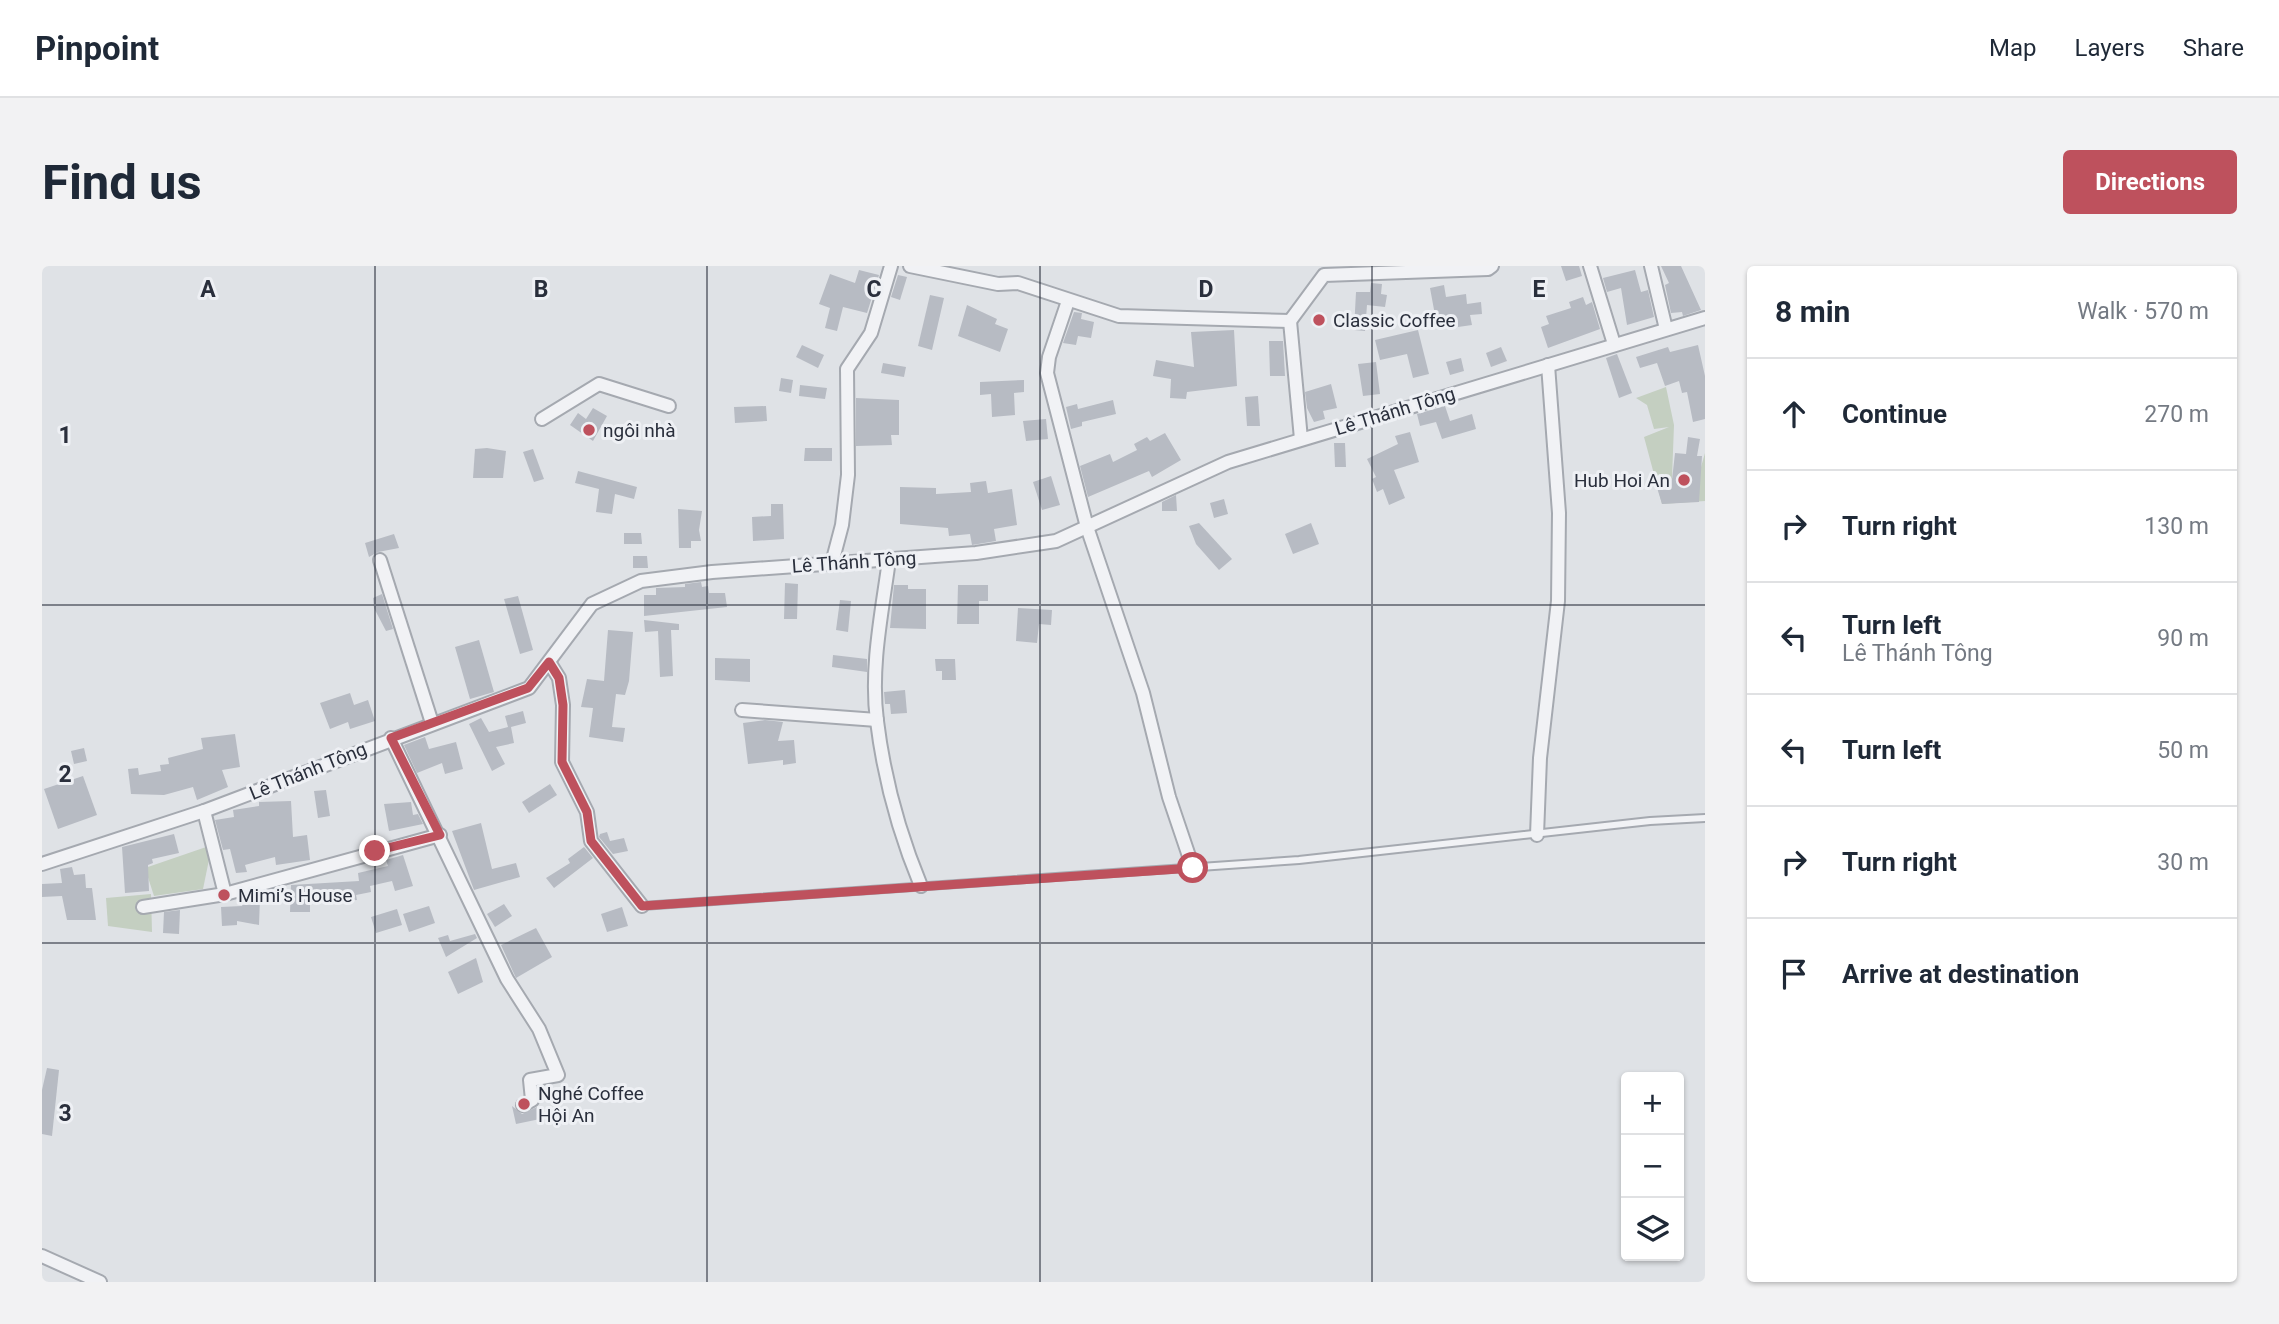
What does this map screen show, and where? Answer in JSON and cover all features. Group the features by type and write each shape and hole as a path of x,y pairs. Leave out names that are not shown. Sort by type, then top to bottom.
{"street":[{"path":"832,563 842,525 848,475 847,369 871,333 891,266"},
{"path":"909,266 998,284 1018,283 1119,316 1290,321"},
{"path":"1301,439 1290,321 1324,275 1488,269 1492,266"},
{"path":"1590,266 1614,344"},
{"path":"1651,266 1666,329"},
{"path":"1068,301 1049,357 1047,373 1087,527 1143,693 1169,797 1193,868"},
{"name":"Lê Thánh Tông","path":"42,864 205,811 528,688 592,604 642,582 712,572 976,553 1056,541 1228,462 1704,319"},
{"path":"1537,835 1540,758 1558,601 1559,513 1548,365"},
{"path":"542,419 598,384 668,407"},
{"path":"380,560 432,723"},
{"path":"888,560 877,653 877,720 899,831 921,886"},
{"path":"549,662 559,678 563,705 562,762 587,812 591,841 642,906"},
{"path":"742,710 877,720"},
{"path":"391,738 507,979 539,1029 558,1075 530,1080 531,1100 523,1105"},
{"path":"205,811 225,894"},
{"path":"143,907 225,894 440,835"},
{"path":"42,1256 100,1282"}],"lane":[{"path":"642,906 1193,868 1537,835 1650,821 1705,818"}],"green space":[{"path":"1666,387 1674,425 1672,478 1697,481 1705,453 1705,501 1662,504 1644,437 1669,427 1654,429 1647,405 1636,398"},
{"path":"212,845 203,889 154,896 145,868"},
{"path":"151,894 152,932 108,926 106,898"}],"building":[{"path":"1561,266 1579,266 1582,276 1566,281"},
{"path":"1661,266 1681,266 1701,310 1683,316 1682,312 1671,313 1665,285 1669,283"},
{"path":"859,270 879,275 867,313 843,307 837,331 825,328 830,308 819,304 830,274 855,283"},
{"path":"1635,270 1641,292 1648,290 1654,317 1627,325 1621,288 1607,292 1603,278"},
{"path":"898,275 907,277 900,300 891,297"},
{"path":"1371,283 1382,284 1381,294 1387,295 1385,307 1367,305 1365,331 1354,330 1356,292 1370,292"},
{"path":"1444,285 1446,297 1466,294 1467,304 1481,302 1482,314 1470,315 1472,325 1458,327 1458,322 1437,326 1430,288"},
{"path":"930,295 944,298 932,350 918,346"},
{"path":"1583,297 1586,305 1592,302 1600,329 1548,348 1541,327 1549,324 1546,316 1571,308 1569,302"},
{"path":"967,305 997,319 995,324 1008,329 1000,352 958,336"},
{"path":"1074,312 1082,313 1081,319 1094,322 1091,338 1078,336 1076,345 1063,343"},
{"path":"1234,330 1237,386 1187,392 1186,399 1170,398 1171,379 1153,376 1156,360 1194,367 1191,332"},
{"path":"1418,330 1429,374 1413,378 1407,354 1380,360 1375,340"},
{"path":"1269,341 1283,341 1285,376 1270,376"},
{"path":"802,345 824,355 818,368 796,357"},
{"path":"1698,345 1705,376 1705,419 1693,422 1687,392 1682,393 1679,381 1665,386 1657,363 1640,368 1636,357 1668,347 1670,352"},
{"path":"1501,347 1507,361 1491,367 1486,353"},
{"path":"1617,354 1632,393 1619,398 1606,358"},
{"path":"1461,358 1464,371 1450,375 1446,362"},
{"path":"1376,362 1380,394 1363,396 1358,364"},
{"path":"883,363 906,367 904,377 881,373"},
{"path":"781,378 793,380 791,393 779,391"},
{"path":"1024,380 1024,392 1014,393 1015,415 992,417 991,394 980,395 980,382"},
{"path":"1331,384 1337,408 1323,411 1325,419 1314,422 1307,408 1305,392"},
{"path":"800,385 827,388 825,399 799,396"},
{"path":"1258,396 1260,426 1247,426 1245,397"},
{"path":"856,398 899,400 899,435 891,435 892,445 856,446"},
{"path":"1113,400 1116,414 1082,422 1082,426 1071,429 1066,407 1077,404 1078,409"},
{"path":"766,406 767,421 735,423 734,407"},
{"path":"1445,406 1450,421 1472,414 1476,429 1442,439 1436,422 1420,426 1417,414"},
{"path":"593,408 607,416 593,441 570,425 578,413 586,419"},
{"path":"1046,419 1048,439 1026,441 1023,421"},
{"path":"1410,432 1419,462 1394,470 1405,498 1389,505 1383,489 1377,492 1372,479 1376,477 1367,459 1398,444 1395,436"},
{"path":"1165,433 1181,460 1152,477 1149,471 1088,497 1080,466 1110,454 1113,462 1137,450 1134,444 1147,437 1150,441"},
{"name":"Hub Hoi An","path":"1688,437 1700,439 1697,456 1702,456 1699,502 1662,504 1655,481 1672,480 1675,453 1686,454"},
{"path":"1334,443 1345,443 1346,467 1335,467"},
{"path":"805,448 832,448 832,461 804,461"},
{"path":"475,449 506,451 503,478 473,478"},
{"path":"533,449 544,479 534,482 523,452"},
{"path":"578,471 637,487 634,499 615,494 612,514 596,512 599,489 575,483"},
{"path":"1051,476 1060,505 1042,510 1033,482"},
{"path":"986,481 988,493 1012,489 1017,525 994,529 996,541 972,545 970,534 949,536 948,528 900,524 900,487 936,488 936,494 971,492 970,483"},
{"path":"1176,495 1177,511 1162,511 1162,502"},
{"path":"1224,499 1228,514 1214,518 1210,503"},
{"path":"771,504 783,504 784,539 753,541 752,517 771,516"},
{"path":"678,509 702,511 699,530 701,541 691,541 691,548 679,548"},
{"path":"1199,523 1232,559 1219,570 1196,544 1189,526"},
{"path":"1311,523 1319,544 1293,554 1285,534"},
{"path":"624,533 641,533 642,544 624,544"},
{"path":"394,534 399,548 378,552 369,557 365,543"},
{"path":"633,556 647,556 648,568 633,568"},
{"path":"701,582 702,587 708,586 709,593 725,593 727,607 644,616 644,595 656,595 656,588 685,587 685,584"},
{"path":"785,583 798,584 797,619 784,619"},
{"path":"894,585 908,585 908,589 926,589 926,629 890,628"},
{"path":"958,585 988,585 988,601 979,601 979,624 957,624"},
{"path":"382,594 393,629 386,631 374,608 373,598"},
{"path":"518,596 533,650 520,654 504,599"},
{"path":"840,600 851,601 848,632 836,630"},
{"path":"1018,608 1052,610 1051,625 1039,624 1037,643 1016,641"},
{"path":"644,620 679,624 679,630 671,630 673,676 660,677 658,631 645,632"},
{"path":"608,630 633,632 629,681 625,695 616,694 612,727 625,728 623,742 589,737 593,708 581,707 587,679 604,681"},
{"path":"479,640 494,692 470,699 455,647"},
{"path":"833,655 867,659 867,672 832,667"},
{"path":"715,658 750,659 750,682 715,680"},
{"path":"935,659 955,659 956,680 942,680 942,671 936,671"},
{"path":"905,690 907,713 891,714 890,704 885,704 884,692"},
{"path":"350,693 354,705 368,700 375,721 350,729 348,722 330,729 320,703"},
{"path":"523,711 526,723 511,727 514,743 496,747 505,764 492,771 469,724 481,718 489,732 508,727 505,716"},
{"path":"765,720 783,722 778,741 794,740 796,763 783,765 783,760 748,764 743,723"},
{"path":"235,734 240,767 222,770 228,787 197,800 193,787 164,795 131,794 128,769 138,768 139,775 161,771 160,765 169,764 168,758 203,749 201,738"},
{"path":"425,737 429,749 456,742 463,769 445,774 442,763 417,773 404,745"},
{"path":"84,748 87,761 74,764 71,751"},
{"path":"83,776 97,815 58,829 44,789"},
{"path":"550,784 557,795 529,813 522,802"},
{"path":"326,790 330,816 318,818 314,791"},
{"path":"291,801 293,837 307,835 310,860 276,865 275,857 245,865 247,872 236,873 230,849 223,850 215,820 234,817 233,810 259,806 259,802"},
{"path":"411,802 413,815 418,814 423,824 389,831 384,804"},
{"path":"481,823 492,869 516,863 520,877 474,890 452,831"},
{"path":"607,832 610,841 624,838 628,851 613,854 599,837"},
{"path":"174,834 179,853 152,859 153,863 148,865 149,891 125,893 122,847"},
{"path":"584,847 593,858 554,888 546,878 570,863 568,859"},
{"path":"403,855 413,886 395,891 392,881 370,886 371,892 356,895 357,900 310,904 310,912 290,912 291,885 359,881 358,873 388,866 386,860"},
{"path":"72,867 74,875 85,874 86,888 92,888 96,920 67,920 62,896 42,897 42,884 62,883 60,869"},
{"path":"246,897 260,898 259,925 237,921 237,925 222,926 221,907 242,906"},
{"path":"504,904 512,916 495,927 487,914"},
{"path":"429,906 435,923 409,932 403,914"},
{"path":"622,907 628,926 607,932 601,914"},
{"path":"397,909 402,925 376,933 371,917"},
{"path":"180,910 179,934 163,933 164,912"},
{"path":"536,928 552,957 516,978 501,945"},
{"path":"475,934 477,938 446,957 438,938 448,935 450,941"},
{"path":"476,958 483,982 458,994 448,972"},
{"path":"47,1068 59,1070 52,1136 42,1134 42,1090"},
{"path":"512,1106 522,1114 537,1107 540,1119 516,1124"}],"place":[{"name":"Classic Coffee","path":"1319,320"},
{"name":"ngôi nhà","path":"589,430"},
{"name":"Hub Hoi An","path":"1684,480"},
{"name":"Mimi’s House","path":"224,895"},
{"name":"Nghé Coffee Hội An","path":"524,1104"}],"route":[{"path":"375,851 440,835 391,738 528,688 549,662 559,678 563,705 564,723 560,744 562,762 587,812 591,841 642,906 1193,868"}]}
